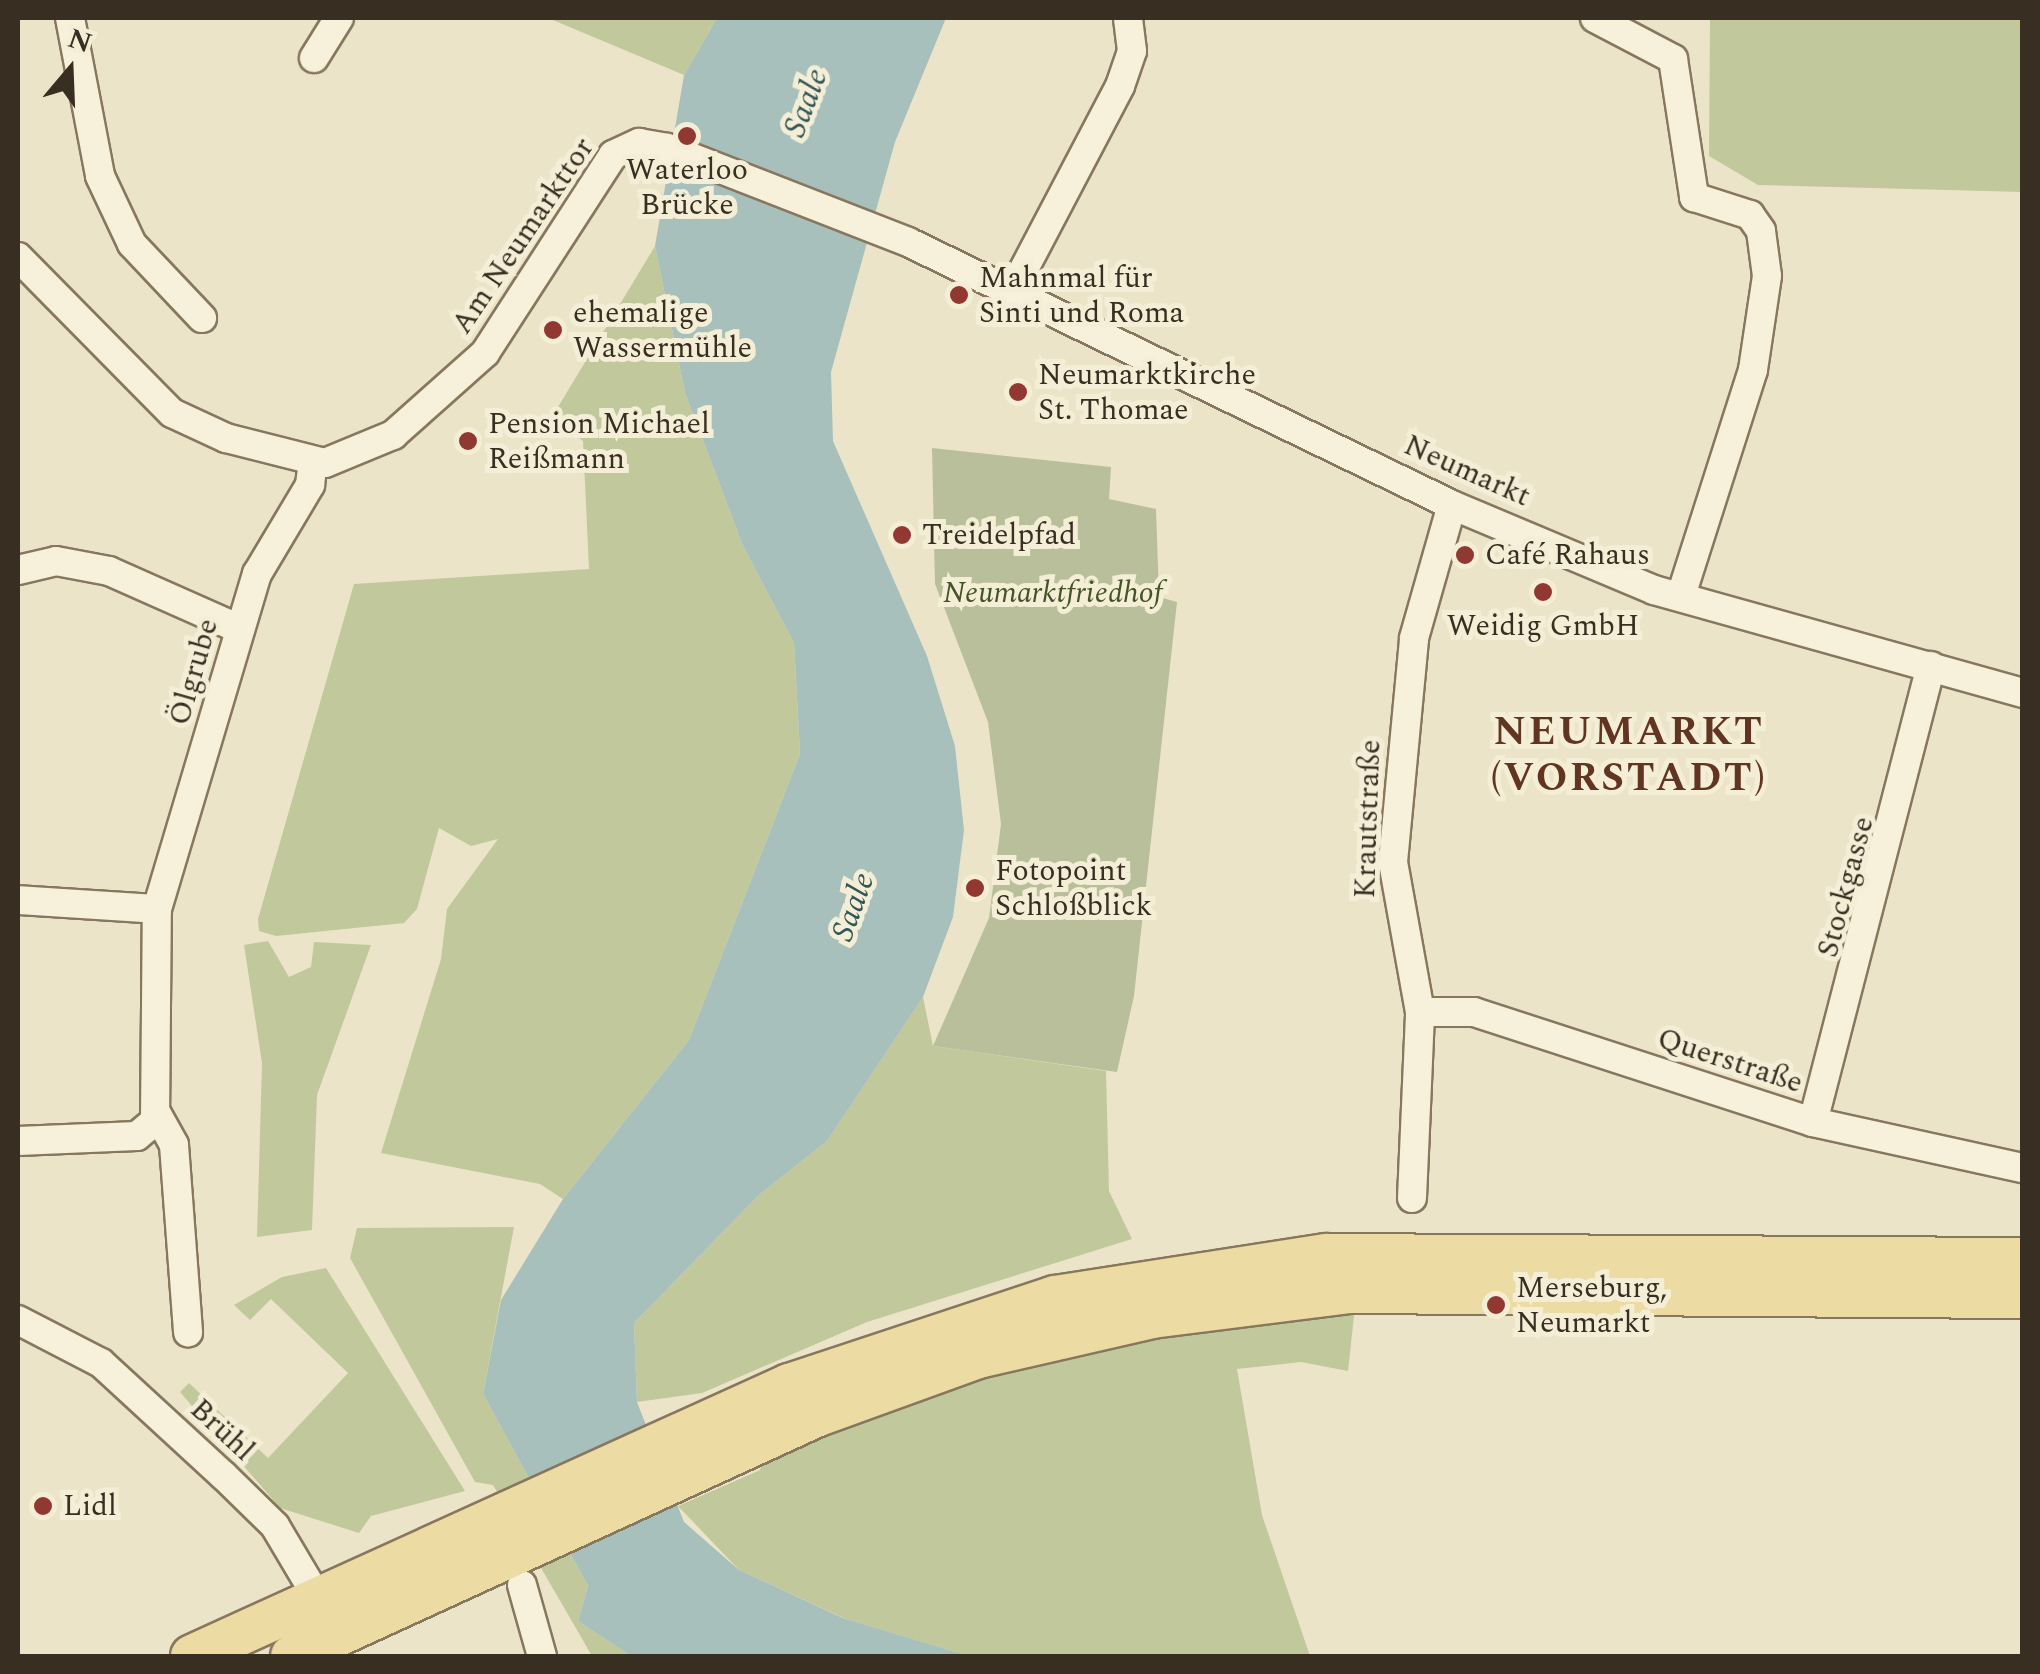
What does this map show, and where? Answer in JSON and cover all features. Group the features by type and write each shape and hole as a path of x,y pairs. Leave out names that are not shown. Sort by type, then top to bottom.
{"main road":[{"path":"192,1656 318,1593 453,1556 985,1315 1236,1264 1502,1251 2022,1259"},
{"path":"721,1435 978,1356 1284,1297 1498,1290 2022,1297"},
{"path":"292,1656 336,1634 453,1556"}],"street":[{"path":"70,18 100,176 132,244 202,318"},
{"path":"314,58 339,18"},
{"path":"1595,18 1672,59 1694,197 1750,215 1761,231 1767,276 1753,370 1682,593"},
{"path":"1013,290 1120,86 1135,20"},
{"name":"Neumarkt","path":"639,144 667,148 908,242 1452,504 1654,590 1682,593 2022,693"},
{"name":"Am Neumarkttor","path":"314,462 361,452 434,404 485,353 612,155 639,144"},
{"path":"18,256 172,413 314,462"},
{"name":"Ölgrube","path":"157,1114 157,910 240,629 314,462"},
{"name":"Krautstraße","path":"1412,1198 1420,1012 1394,862 1414,638 1452,504"},
{"path":"18,570 76,562 240,629"},
{"name":"Stockgasse","path":"1812,1122 1880,891 1930,666"},
{"path":"18,900 157,910"},
{"name":"Querstraße","path":"1420,1012 1474,1012 1812,1122 2022,1168"},
{"path":"18,1141 138,1136 157,1114 174,1145 188,1332"},
{"name":"Brühl","path":"18,1320 68,1340 136,1394 276,1526 318,1593 336,1634"},
{"path":"522,1584 542,1656"}],"green space":[{"path":"548,18 717,18 684,75"},
{"path":"1710,18 2022,18 2022,192 1758,185 1709,156"},
{"path":"655,246 685,393 743,546 794,643 800,754 689,1040 563,1199 540,1184 381,1153 441,959 447,909 498,839 471,846 439,828 417,909 404,923 276,936 259,931 258,919 354,584 589,569 583,441 552,417"},
{"name":"Neumarktfriedhof","path":"932,448 1111,467 1109,499 1156,509 1159,597 1177,602 1134,996 1117,1072 933,1046 989,918 1001,824 988,722 935,584"},
{"path":"268,941 289,977 311,967 314,942 371,945 317,1095 312,1230 257,1237 262,1063 244,945"},
{"path":"923,997 933,1046 1106,1071 1109,1191 1132,1239 867,1322 702,1393 637,1402 634,1323 759,1195 827,1141"},
{"path":"514,1227 483,1394 588,1586 578,1621 631,1656 592,1656 493,1485 475,1482 350,1258 357,1228"},
{"path":"326,1268 465,1491 371,1516 359,1533 280,1508 180,1392 189,1383 268,1458 348,1373 271,1299 250,1320 234,1305 282,1277"},
{"path":"1355,1307 1348,1371 1301,1362 1237,1369 1262,1515 1310,1656 969,1656 846,1619 739,1570 678,1506 760,1470 764,1453 948,1380 1115,1338"}],"water":[{"name":"Saale","path":"717,18 946,18 895,142 831,372 833,441 927,656 955,746 964,830 953,917 923,997 827,1141 759,1195 634,1323 637,1402 684,1522 739,1570 843,1618 969,1656 631,1656 578,1621 588,1586 483,1394 501,1300 563,1199 689,1040 800,754 794,643 743,546 685,393 655,246 684,75"}],"place":[{"name":"Waterloo Brücke","path":"687,136"},
{"name":"Mahnmal für Sinti und Roma","path":"959,295"},
{"name":"ehemalige Wassermühle","path":"553,330"},
{"name":"Neumarktkirche St. Thomae","path":"1018,392"},
{"name":"Pension Michael Reißmann","path":"468,441"},
{"name":"Treidelpfad","path":"902,535"},
{"name":"Café Rahaus","path":"1465,555"},
{"name":"Weidig GmbH","path":"1543,592"},
{"name":"Fotopoint Schloßblick","path":"975,888"},
{"name":"Merseburg, Neumarkt","path":"1496,1305"},
{"name":"Lidl","path":"43,1506"}],"district":[{"name":"NEUMARKT (VORSTADT)","path":"1629,756"}]}
